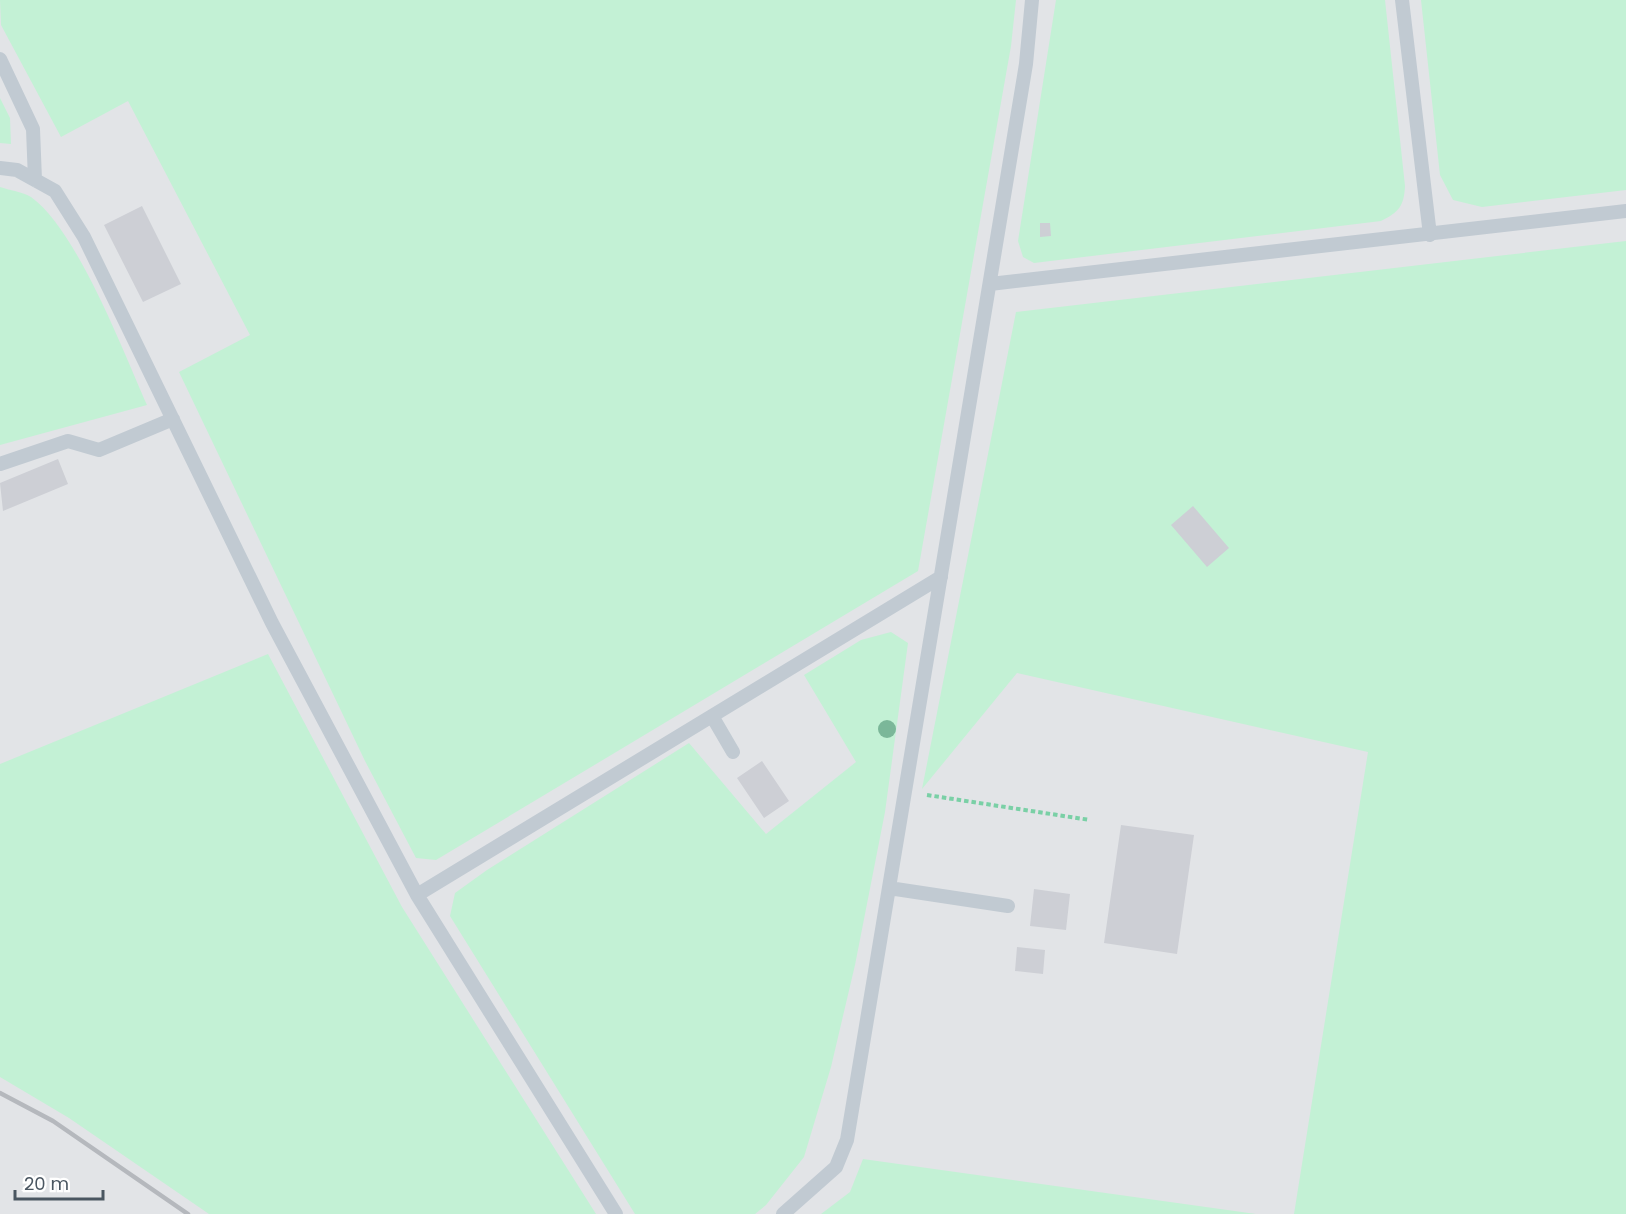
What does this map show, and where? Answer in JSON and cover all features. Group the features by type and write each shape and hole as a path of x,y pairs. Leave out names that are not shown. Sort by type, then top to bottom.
{"lane":[{"path":"783,1214 816,1188 836,1167 847,1140 1026,64 1032,0"},
{"path":"1402,0 1430,236"},
{"path":"0,59 33,129 35,180"},
{"path":"0,168 16,170 55,191 84,237 272,623 417,896 616,1214"},
{"path":"990,284 1430,236 1626,211"},
{"path":"0,464 68,441 99,450 173,419"},
{"path":"417,896 941,577"},
{"path":"712,716 733,752"},
{"path":"889,888 1008,906"}],"path":[{"path":"905,792 1090,820"}],"shaded area":[{"path":"0,0 1626,0 1626,1214 0,1214"}],"green space":[{"path":"0,0 1016,0 1011,46 918,571 436,860 416,858 365,761 179,372 250,335 128,101 61,137 1,25"},
{"path":"1056,0 1385,0 1405,186 1402,203 1392,215 1381,221 1034,263 1023,257 1018,241"},
{"path":"1421,0 1626,0 1626,190 1482,207 1453,200 1440,175"},
{"path":"0,98 10,118 11,144 0,143"},
{"path":"0,187 31,197 48,213 65,236 97,293 147,405 0,445"},
{"path":"1626,241 1626,1214 1294,1214 1368,752 1017,673 922,789 1016,312"},
{"path":"891,632 908,643 885,812 855,965 831,1067 804,1157 766,1205 755,1214 635,1214 450,916 455,893 487,870 689,743 766,834 856,762 804,675 861,640"},
{"path":"268,654 402,907 596,1214 209,1214 69,1118 0,1077 0,764"},
{"path":"863,1159 1256,1214 821,1214 850,1192"}],"building":[{"path":"142,206 181,284 143,302 104,225"},
{"path":"1040,223 1050,223 1051,236 1040,237"},
{"path":"58,459 68,484 3,511 0,483"},
{"path":"1193,506 1229,548 1207,567 1171,525"},
{"path":"762,761 789,801 764,818 737,778"},
{"path":"1121,825 1194,835 1177,954 1104,943"},
{"path":"1034,889 1070,894 1066,930 1030,926"},
{"path":"1017,947 1045,950 1043,974 1015,971"}],"railway":[{"path":"0,1093 53,1121 188,1214"}]}
